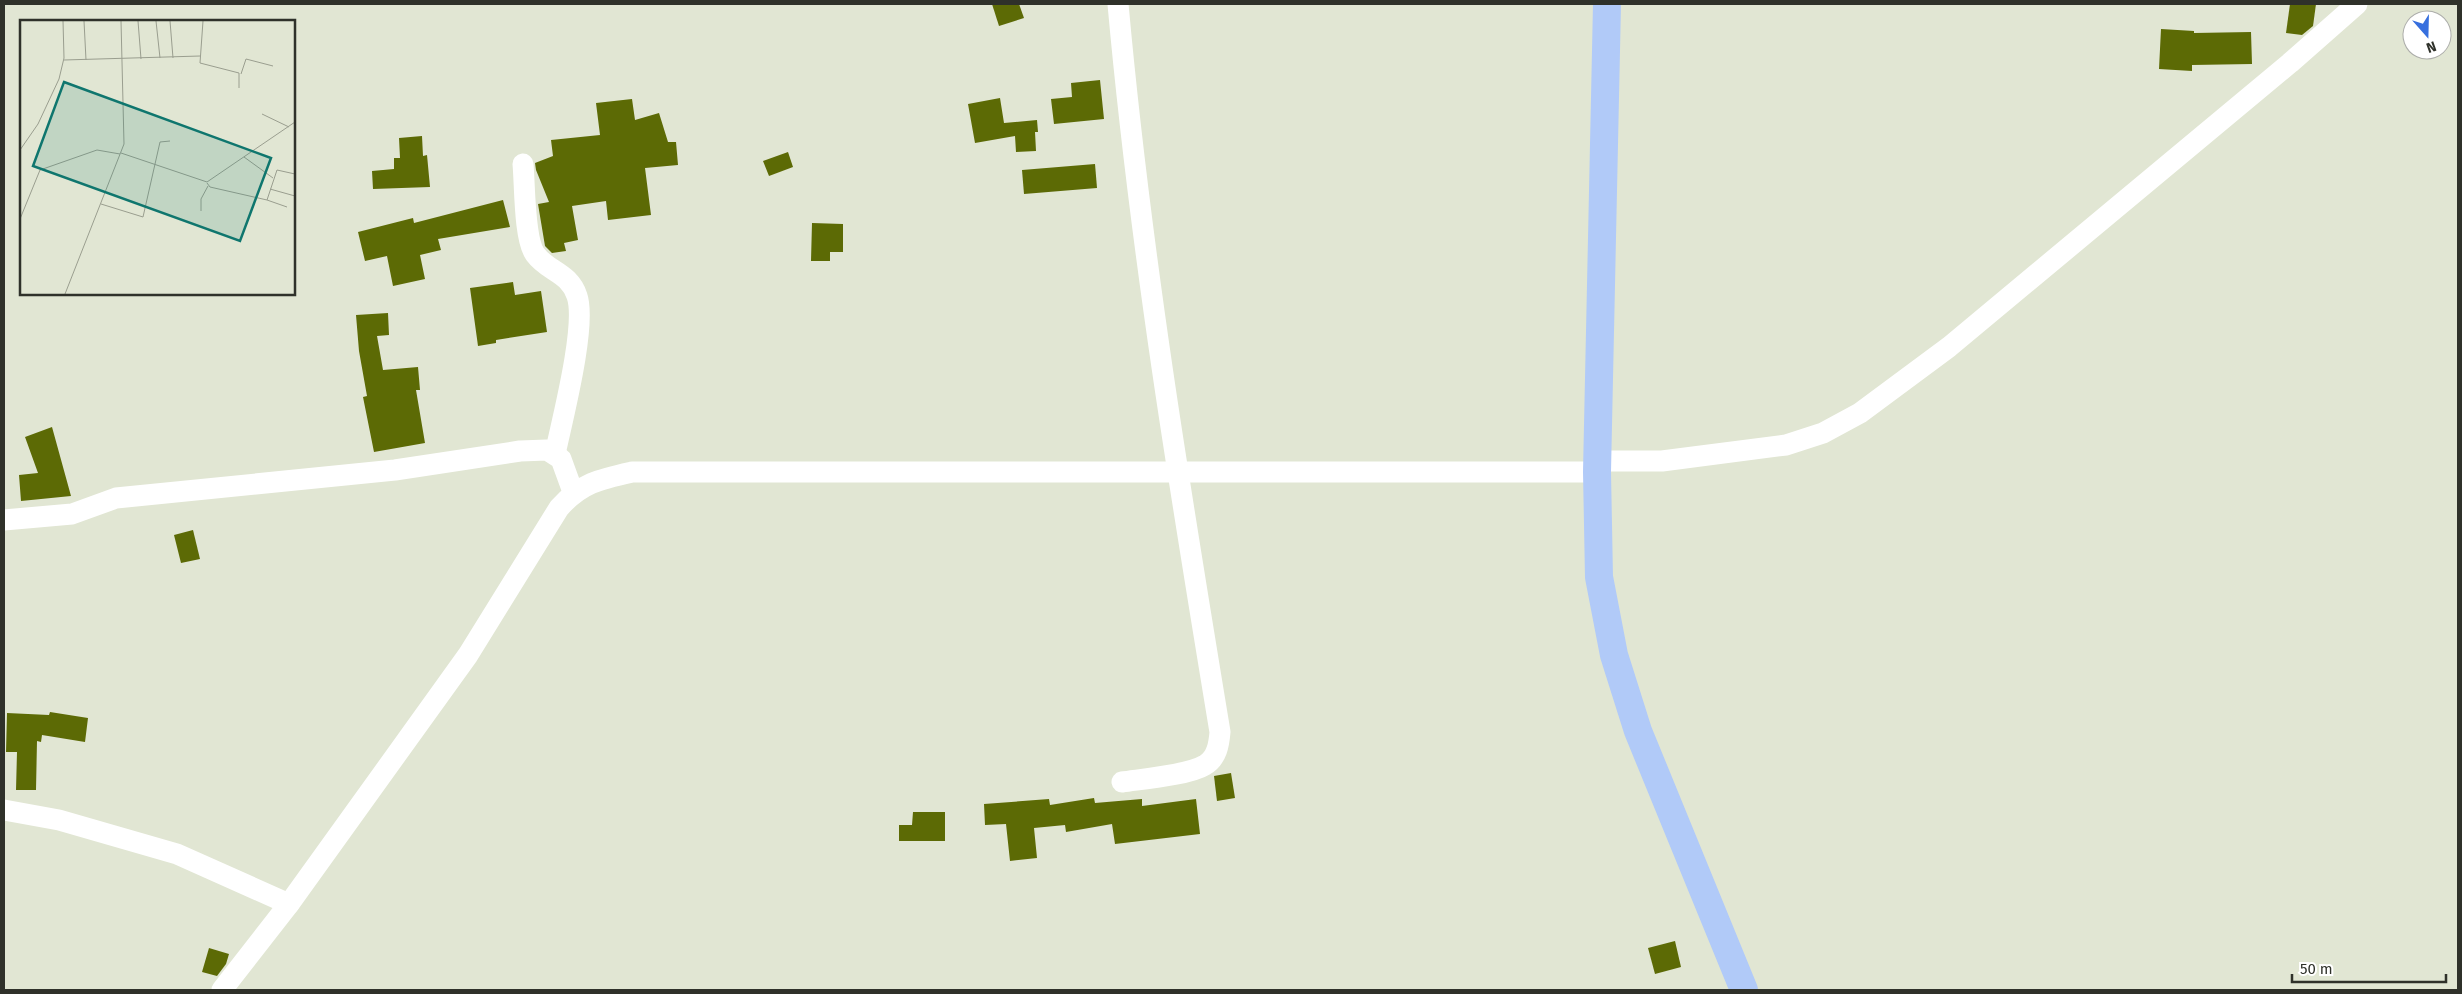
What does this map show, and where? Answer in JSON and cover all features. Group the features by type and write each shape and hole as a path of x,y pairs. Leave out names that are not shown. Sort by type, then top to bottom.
{"main road":[{"path":"1607,4 1597,467 1599,577 1614,655 1638,731 1744,990"}],"street":[{"path":"1118,4 1125,84 1157,343 1220,732 1219,746 1206,765 1194,769 1122,782"},
{"path":"222,990 289,904 468,655 559,508 573,492 603,478 632,472 1178,472 1597,467 1662,461 1786,445 1823,433 1860,412 1949,347 2290,64 2357,4"},
{"path":"523,164 529,242 535,254 542,261 569,280 578,298 579,328 555,454"},
{"path":"4,520 72,514 116,498 394,470 520,451 546,450 555,454 561,459 573,492"},
{"path":"4,810 59,820 177,854 289,904"}],"building":[{"path":"992,4 1019,4 1024,18 999,26"},
{"path":"2290,4 2316,4 2313,26 2302,35 2286,33"},
{"path":"2161,29 2194,31 2194,33 2251,32 2252,64 2192,65 2192,71 2159,69"},
{"path":"1100,80 1104,119 1054,124 1051,99 1072,97 1071,83"},
{"path":"1000,98 1004,123 1037,120 1038,132 1035,132 1036,151 1016,152 1015,136 975,143 968,104"},
{"path":"632,99 635,120 659,113 668,142 676,142 678,165 645,168 651,215 608,220 606,201 572,206 578,240 564,243 566,251 552,253 545,246 538,204 549,202 535,163 553,156 551,140 600,135 596,103"},
{"path":"422,136 423,156 427,155 430,187 373,189 372,171 394,169 394,158 400,158 399,138"},
{"path":"788,152 793,167 769,176 763,161"},
{"path":"1095,164 1097,188 1024,194 1022,170"},
{"path":"503,200 510,227 438,239 441,250 420,255 425,279 393,286 387,256 365,261 358,232 413,218 414,223"},
{"path":"812,223 843,224 843,252 830,252 830,261 811,261"},
{"path":"513,282 515,295 541,291 547,332 496,340 496,343 478,346 470,288"},
{"path":"388,313 389,335 377,336 383,370 418,367 420,390 416,390 425,443 374,452 363,397 367,396 359,351 356,315"},
{"path":"52,427 71,496 21,501 19,475 38,473 25,437"},
{"path":"193,530 200,559 181,563 174,535"},
{"path":"50,712 88,718 85,742 42,735 41,742 37,741 36,790 16,790 17,752 6,752 7,713 49,715"},
{"path":"1231,773 1235,798 1217,801 1214,776"},
{"path":"1094,798 1095,803 1142,799 1142,806 1196,799 1200,834 1115,844 1112,824 1066,832 1065,825 1034,828 1037,858 1010,861 1006,824 985,825 984,804 1049,799 1050,805"},
{"path":"913,812 945,812 945,841 899,841 899,825 912,825"},
{"path":"1675,941 1681,967 1655,974 1648,948"},
{"path":"209,948 229,954 226,964 217,976 202,972"}]}
